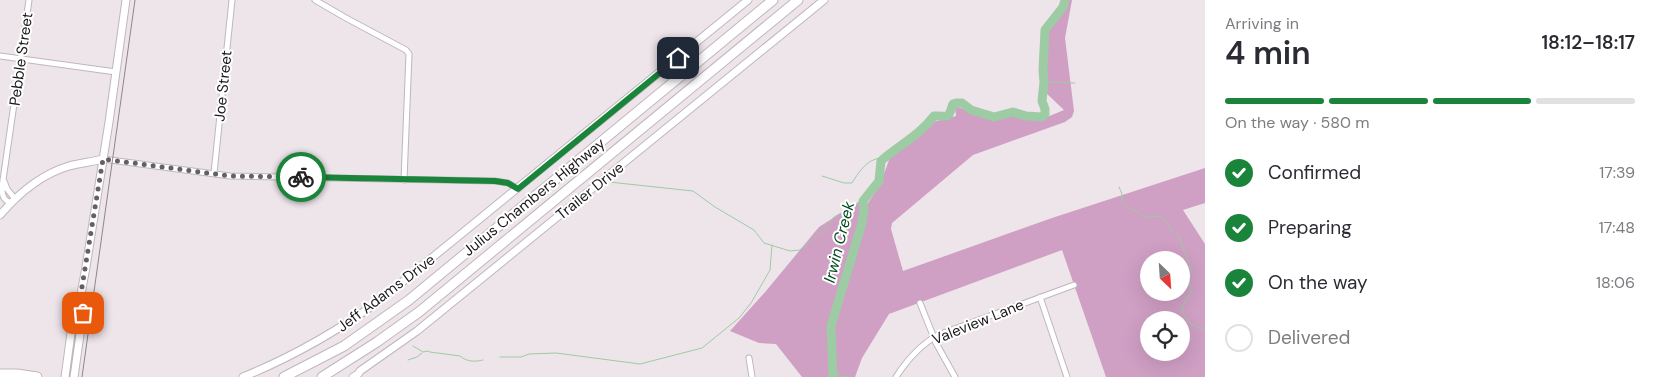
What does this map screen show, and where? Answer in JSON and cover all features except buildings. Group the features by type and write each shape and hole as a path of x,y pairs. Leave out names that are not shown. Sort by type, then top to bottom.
{"highway":[{"name":"Julius Chambers Highway","path":"284,377 344,346 409,300 773,0"},
{"name":"Julius Chambers Highway","path":"322,377 378,342 419,312 798,0"},
{"path":"0,374 36,377"}],"street":[{"name":"Pebble Street","path":"0,199 29,0"},
{"path":"64,377 72,326 80,305 126,0"},
{"name":"Joe Street","path":"214,173 232,0"},
{"path":"316,0 406,50 408,53 410,58 409,93 404,180"},
{"name":"Jeff Adams Drive","path":"243,377 313,344 352,320 393,291 748,0"},
{"name":"Trailer Drive","path":"353,377 417,331 824,0"},
{"path":"0,56 116,72"},
{"path":"0,151 8,152"},
{"path":"0,216 13,201 57,170 79,163 103,159 156,167 190,169 230,176 495,181 508,183 518,189"},
{"path":"4,178 5,186 13,201"},
{"path":"2,187 2,196 7,201 13,201"},
{"name":"Valeview Lane","path":"896,377 915,352 934,338 1074,285"},
{"path":"1040,298 1067,377"},
{"path":"920,303 934,338 956,377"},
{"path":"74,377 83,313 80,305"},
{"path":"749,358 752,377"}],"shaded area":[{"path":"1064,0 1072,0 1065,38 1074,111 1072,117 1065,122 973,155 892,223 891,229 903,271 1052,218 1205,168 1205,203 1183,210 1205,244 1205,377 1106,377 1062,250 889,314 862,358 855,377 802,377 776,344 759,343 730,331 819,227 863,199 866,206 880,185 890,157 933,122 956,116 955,106 990,119 1002,119 1014,112 1042,119 1064,110 1044,91 1046,80 1043,49 1048,24 1063,5"}],"waterway":[{"name":"Irwin Creek","path":"833,377 831,326 862,223 863,201 879,181 881,161 916,135 934,116 949,115 953,104 956,103 962,103 971,110 994,117 1013,112 1026,116 1042,117 1045,114 1042,101 1045,30 1063,7 1065,0"},
{"path":"1044,82 1075,83"},
{"path":"822,176 844,183 852,183 867,164 875,159 880,158 881,161"},
{"path":"609,182 693,191 715,207 754,230 764,243 790,251 800,250 825,228 834,217 863,201"},
{"path":"1119,187 1122,194 1122,202 1130,209 1137,211 1145,218 1163,217 1170,229 1179,237 1191,269 1189,281 1191,291 1182,312 1190,323 1205,331"},
{"path":"500,357 556,353 640,364 702,348 739,318 751,303 770,270 772,245"},
{"path":"413,346 423,352 428,351 460,356 471,361 483,360"},
{"path":"408,360 422,353"},
{"path":"833,375 849,377"}],"railway":[{"path":"82,377 135,0"}],"way so far":[{"path":"83,313 80,299 103,159 173,169 190,169 230,176 301,177"}],"route":[{"path":"301,177 495,181 508,183 518,189 678,58"}]}
